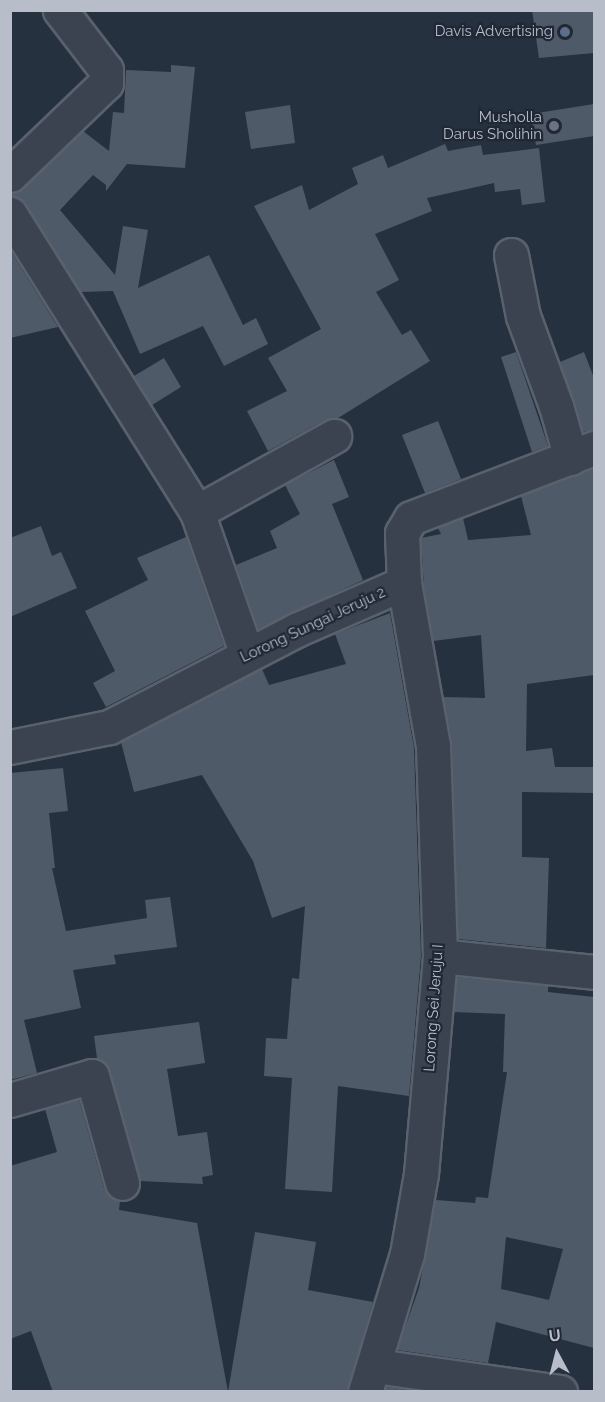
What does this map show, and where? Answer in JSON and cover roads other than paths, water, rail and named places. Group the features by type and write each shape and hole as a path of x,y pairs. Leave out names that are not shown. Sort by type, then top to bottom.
{"street":[{"path":"14,171 106,83 106,70 60,10"},
{"path":"10,214 197,512 248,655"},
{"path":"511,255 522,316 556,406 583,453"},
{"path":"197,512 334,436"},
{"name":"Lorong Sungai Jeruju 2","path":"10,747 109,727 248,655 404,583 402,533 411,518 583,453"},
{"name":"Lorong Sei Jeruju I","path":"370,1379 407,1254 421,1174 440,956 433,746 404,583"},
{"path":"440,956 594,972"},
{"path":"10,1100 92,1076 122,1183"},
{"path":"370,1379 560,1392"}],"place":[{"name":"Davis Advertising","path":"565,32"},
{"name":"Musholla Darus Sholihin","path":"554,126"}]}
